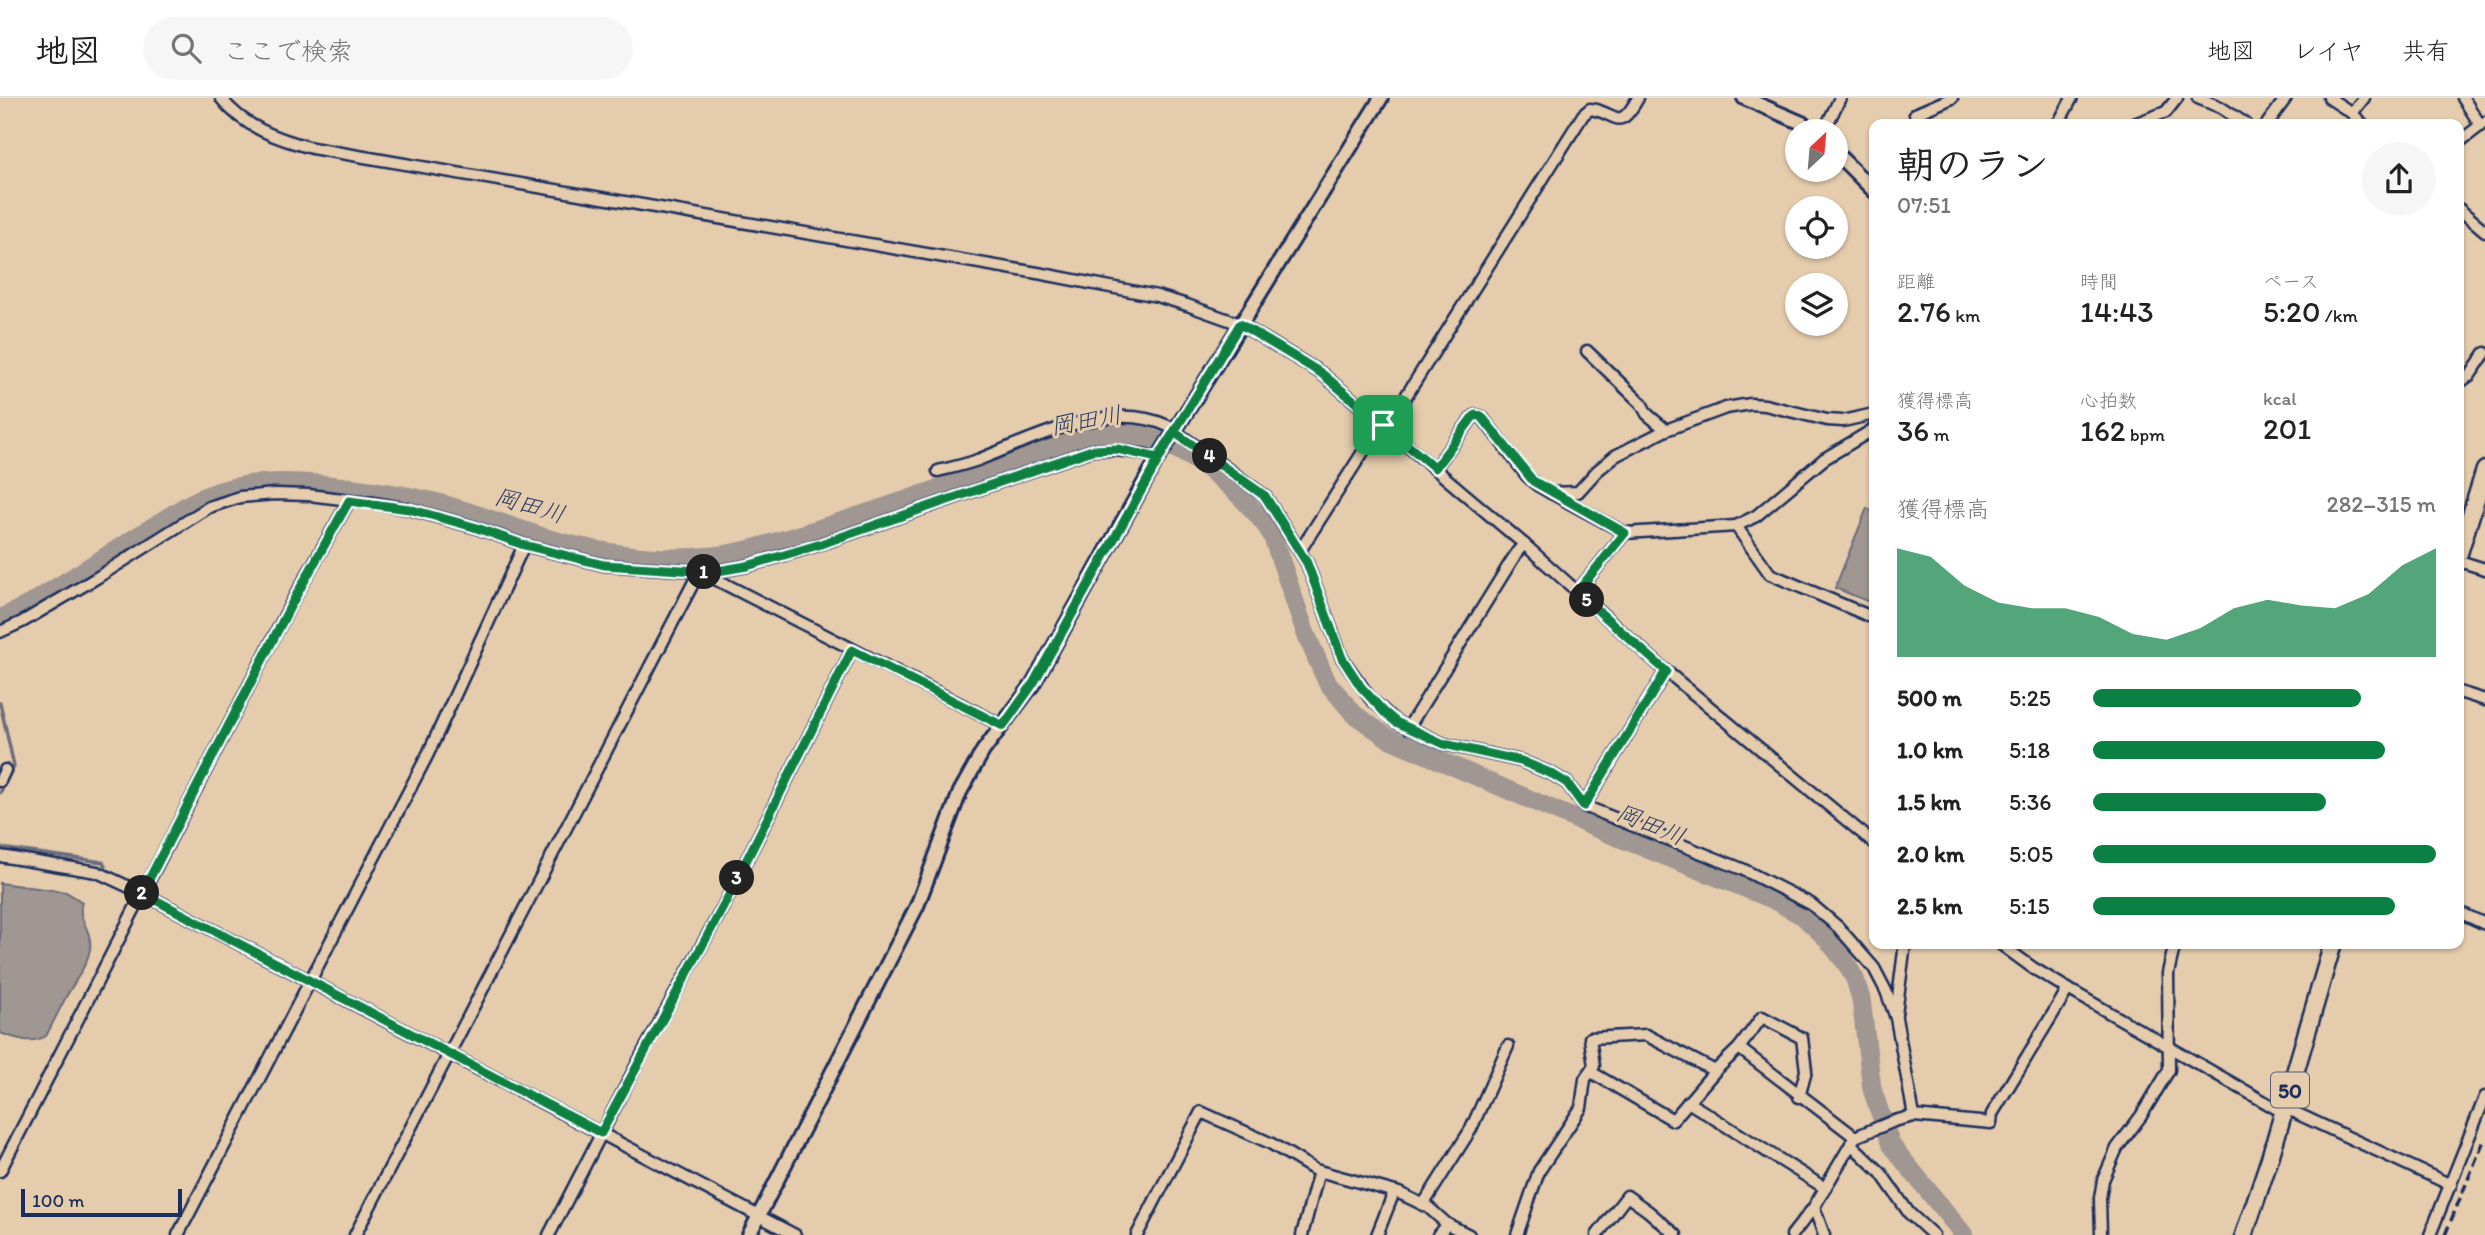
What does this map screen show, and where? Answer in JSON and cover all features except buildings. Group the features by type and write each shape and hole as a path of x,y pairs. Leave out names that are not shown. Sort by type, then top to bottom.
{"main road":[{"path":"2464,537 2485,470"},
{"name":"50","path":"2244,1235 2331,949"}],"street":[{"path":"221,98 229,109 265,133 312,148 1043,274 1157,296 1240,324 1321,373 1524,544 1666,671 1869,839"},
{"path":"749,1235 917,906 960,792 982,751 1033,684 1158,458 1381,98"},
{"path":"1298,549 1303,546 1377,430 1391,420 1583,115 1590,109 1620,119 1631,111 1638,98"},
{"path":"1744,98 1791,119"},
{"path":"1830,119 1840,98"},
{"path":"1917,119 1915,114 1952,98"},
{"path":"2147,119 2166,112 2177,98"},
{"path":"2198,98 2220,107 2238,119"},
{"path":"2271,119 2286,98"},
{"path":"2329,98 2357,119"},
{"path":"2352,113 2364,98"},
{"path":"2463,98 2483,124 2464,138"},
{"path":"2060,119 2069,99"},
{"path":"1848,165 1869,186"},
{"path":"2464,213 2485,231"},
{"path":"1587,351 1641,402 1647,414 1666,430"},
{"path":"2464,379 2485,353"},
{"path":"1551,493 1578,492 1604,463 1666,430 1709,413 1751,404 1827,420 1843,421 1869,415"},
{"path":"1435,468 1472,418 1479,416 1527,476 1551,493 1625,533 1737,526 1756,516 1824,459 1869,432"},
{"path":"938,471 972,462 1065,426 1090,420 1140,419 1158,422 1174,432 1265,496 1311,571 1335,645 1351,675 1384,712 1408,728 1444,744 1521,761 1552,774 1567,783 1584,806 1742,869 1811,904 1838,927 1874,968 1896,1018 1914,1116"},
{"path":"0,632 99,577 209,507 240,497 308,495 409,509 474,527 524,545 604,565 712,572 747,566 818,545 1092,450 1117,449 1158,458"},
{"path":"0,1171 292,603 349,501"},
{"path":"1737,526 1770,574 1869,616"},
{"path":"1577,592 1625,533"},
{"path":"1408,728 1524,544"},
{"path":"178,1235 428,754 524,545"},
{"path":"2464,563 2485,569"},
{"path":"355,1235 699,572"},
{"path":"712,572 718,580 1003,726"},
{"path":"549,1235 723,907 852,650"},
{"path":"1584,806 1666,671"},
{"path":"2464,694 2485,700"},
{"path":"0,781 5,770"},
{"path":"0,856 97,872 142,893 795,1235"},
{"path":"2464,914 2485,924"},
{"path":"1896,1018 1904,949"},
{"path":"2007,949 2032,968 2284,1111 2451,1185"},
{"path":"2101,1235 2102,1180 2116,1148 2141,1116 2169,1070 2168,973 2174,949"},
{"path":"1793,1235 1814,1207 1853,1141 1866,1133 1914,1116 1991,1123 1992,1114 2068,989"},
{"path":"1591,1072 1673,1120 1738,1048 1762,1017 1802,1038 1806,1071 1799,1097"},
{"path":"1517,1235 1539,1171 1581,1108 1585,1079 1594,1066 1590,1038 1646,1035 1715,1071"},
{"path":"1423,1205 1471,1129 1508,1046"},
{"path":"1738,1048 1853,1141 1881,1172 1909,1213 1933,1235"},
{"path":"2430,1235 2485,1097"},
{"path":"1688,1102 1825,1188"},
{"path":"1137,1235 1202,1112 1270,1143 1319,1171 1394,1192 1423,1205 1447,1224 1469,1235"},
{"path":"1302,1235 1319,1171"},
{"path":"1377,1235 1394,1192"},
{"path":"1597,1235 1627,1196 1676,1235"},
{"path":"1814,1207 1824,1235"},
{"path":"1438,1235 1447,1224"}],"shaded area":[{"path":"1867,508 1869,602 1835,588"},
{"path":"0,883 66,892 82,902 81,914 89,936 90,949 83,968 46,1036 40,1039 23,1040 0,1033"}],"waterway":[{"name":"岡田川","path":"0,619 32,603 189,504 220,491 252,484 301,483 348,487 423,499 585,548 628,555 693,558 727,554 777,542 885,508 1080,439 1113,434 1148,438 1168,445 1210,470 1261,519 1272,535 1306,634 1327,682 1354,714 1388,738 1605,832 1772,899 1803,916 1827,939 1855,979 1861,999 1872,1089 1891,1145 1964,1235"},
{"path":"0,703 14,766 0,793"},
{"path":"0,848 103,862 105,866"}],"railway":[{"path":"2445,1235 2485,1138"}],"route":[{"path":"1240,324 1337,383 1383,425 1435,468 1472,418 1476,415 1482,417 1527,476 1537,485 1625,533 1577,592 1666,671 1584,806 1567,783 1552,774 1521,761 1444,744 1396,722 1384,712 1351,675 1335,645 1307,563 1265,496 1174,432 1033,684 1003,726 852,650 723,907 601,1133 142,893 292,603 349,501 409,509 474,527 524,545 604,565 712,572 747,566 818,545 1092,450 1117,449 1158,458 1240,324"}]}
